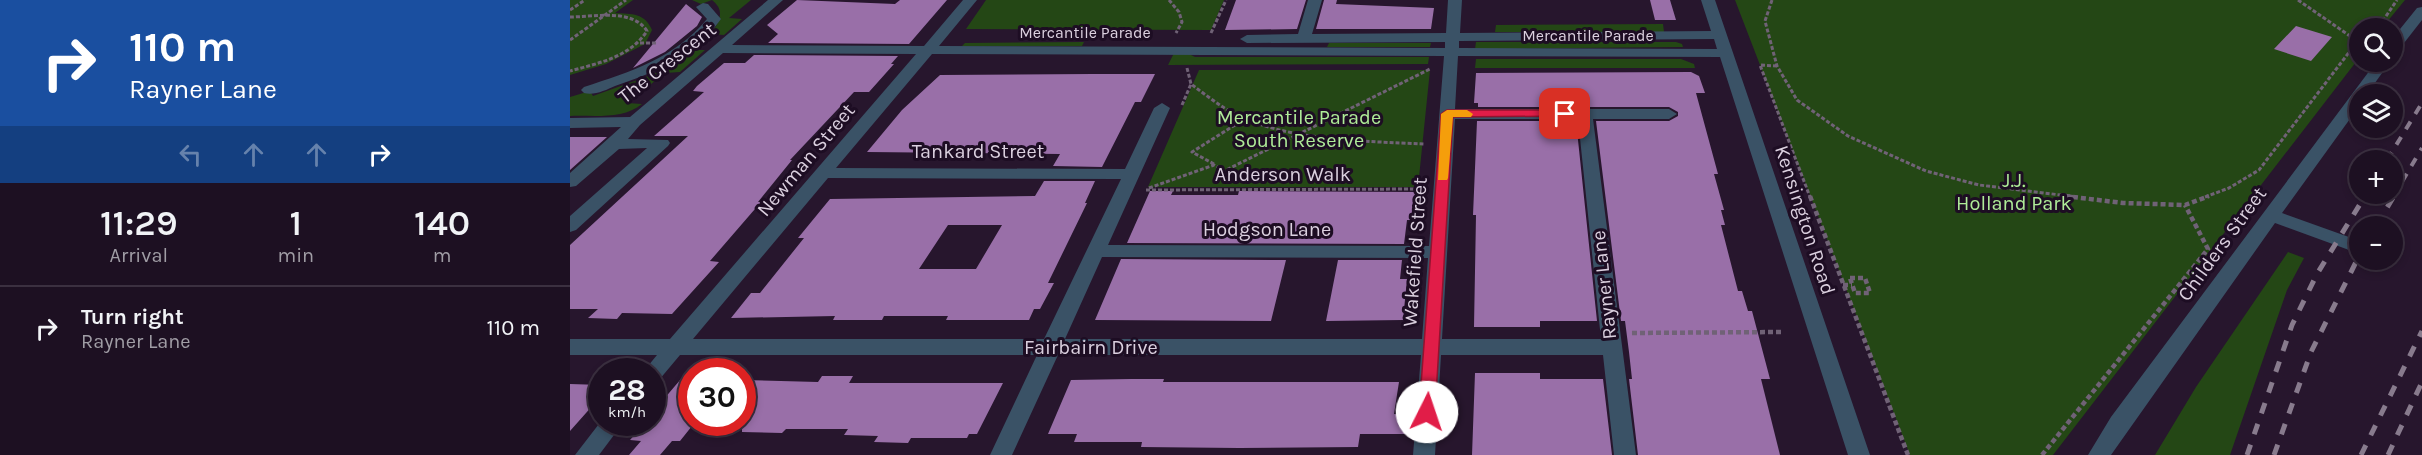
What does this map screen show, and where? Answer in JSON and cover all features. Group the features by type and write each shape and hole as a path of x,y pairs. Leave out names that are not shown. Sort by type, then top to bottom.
{"street":[{"name":"The Crescent","path":"570,123 634,122 776,0"},
{"name":"Newman Street","path":"666,358 970,0"},
{"path":"1304,38 1315,0"},
{"name":"Wakefield Street","path":"1424,455 1447,114 1445,47 1455,0"},
{"name":"Kensington Road","path":"1708,0 1859,455"},
{"path":"589,90 638,75 669,60 692,44 714,19 703,7"},
{"path":"2403,35 2422,11"},
{"name":"Mercantile Parade","path":"1170,45 1208,40 1304,38 1445,47"},
{"name":"Mercantile Parade","path":"692,44 1445,47 1723,44"},
{"name":"Childers Street","path":"2099,455 2119,423 2376,72"},
{"path":"1001,455 1162,108"},
{"path":"1447,114 1670,114"},
{"name":"Rayner Lane","path":"1585,114 1625,455"},
{"path":"570,182 615,144 634,122"},
{"path":"570,226 662,143 615,144"},
{"name":"Tankard Street","path":"824,173 1133,174"},
{"path":"2271,214 2349,244"},
{"name":"Hodgson Lane","path":"1095,251 1438,252"},
{"name":"Fairbairn Drive","path":"570,347 1431,348 1611,340"},
{"path":"586,455 601,436"}],"path":[{"path":"570,10 585,0"},
{"path":"570,40 627,0"},
{"path":"1169,0 1179,12 1182,22 1162,67 1187,68 1191,84 1229,111 1300,135 1380,144 1445,144"},
{"path":"1208,40 1226,0"},
{"path":"1772,0 1765,21 1777,66 1797,100 1848,136 1926,171 1979,185 2123,203 2186,205 2229,188 2259,170 2349,49"},
{"path":"2298,0 2349,38"},
{"path":"2385,18 2397,0"},
{"path":"570,17 634,19 641,22 647,31 639,43 604,62 570,71"},
{"path":"1246,118 1192,152 1224,171 1418,77 1432,68 1445,47"},
{"path":"1777,66 1760,65 1908,455"},
{"name":"Anderson Walk","path":"1214,165 1143,190 1441,188"},
{"path":"2042,455 2208,249 2186,205"},
{"path":"1850,278 1865,278 1870,293 1855,293 1852,285 1850,278"},
{"path":"1843,285 1852,285"},
{"path":"1611,340 1780,332"}],"green space":[{"path":"570,0 633,0 615,13 642,17 652,30 645,44 606,64 570,75"},
{"path":"692,0 712,0 701,4"},
{"path":"712,0 751,0 729,18 742,19 724,35 711,34 720,17 719,8"},
{"path":"986,0 1224,0 1211,30 966,29"},
{"name":"J.J. Holland Park","path":"1735,0 2405,0 2390,18 2349,18 2349,71 2053,455 1910,455"},
{"path":"1663,24 1664,32 1495,32 1496,25"},
{"path":"1084,42 1082,46 962,46 965,43"},
{"path":"1476,42 1676,42 1682,44 1683,47 1475,49"},
{"path":"1329,43 1431,43 1430,47 1327,47"},
{"path":"692,50 705,50 680,72 665,73 627,103 642,104 634,109 608,116 570,116 570,97 590,91 593,96 654,74"},
{"path":"1174,53 1187,53 1195,57 1429,57 1428,64 1168,65"},
{"path":"1476,59 1681,59 1694,64 1695,68 1475,68"},
{"name":"Mercantile Parade South Reserve","path":"1199,70 1430,70 1418,187 1148,187"},
{"path":"2288,252 2304,258 2287,290 2230,455 2155,455 2196,387"}],"building":[{"path":"797,0 895,4 900,0 947,0 909,44 768,43 778,34 767,25"},
{"path":"1236,0 1306,0 1297,29 1225,30"},
{"path":"1324,0 1337,0 1336,4 1434,8 1431,29 1316,29"},
{"path":"1650,0 1670,0 1676,20 1655,20"},
{"path":"686,4 702,17 697,26 665,52 633,68"},
{"path":"2296,26 2332,37 2311,61 2274,49"},
{"path":"754,55 898,56 891,64 894,64 869,92 854,92 790,160 792,160 758,202 761,202 710,261 719,262 672,314 622,313 617,319 588,318 598,309 570,309 570,245 688,136 654,136 704,92 693,91 697,86 724,63 745,63"},
{"path":"1691,72 1699,76 1705,93 1696,93 1718,174 1714,174 1724,210 1721,210 1725,225 1721,225 1738,291 1742,291 1748,311 1752,311 1770,379 1761,379 1780,455 1638,455 1629,379 1632,379 1629,352 1625,321 1621,321 1596,121 1669,121 1678,116 1678,112 1669,107 1478,107 1478,103 1474,103 1476,73"},
{"path":"1155,74 1141,102 1135,102 1102,167 1053,166 1060,154 867,152 902,110 940,75"},
{"path":"1477,121 1576,121 1597,321 1540,321 1540,327 1474,327 1476,215 1473,215"},
{"path":"570,137 607,137 570,170"},
{"path":"1044,181 1095,181 1085,203 1087,203 1048,283 1054,283 1040,309 1034,309 1029,320 946,320 948,316 884,316 882,320 833,320 835,316 731,318 751,293 760,293 804,238 798,238 830,199 1035,196","holes":["948,225 1002,225 976,269 919,269"]},
{"path":"1150,191 1173,191 1171,195 1238,195 1239,191 1416,192 1412,220 1407,220 1404,244 1127,243"},
{"path":"1121,259 1286,260 1271,321 1095,320"},
{"path":"1338,260 1402,260 1400,279 1407,279 1403,320 1326,321"},
{"path":"1475,373 1540,373 1540,379 1603,379 1612,455 1472,455"},
{"path":"822,376 853,376 849,383 1003,383 977,434 969,434 967,438 911,438 908,443 874,442 878,436 844,435 848,429 786,429 782,433 756,432 756,380 818,382"},
{"path":"1164,379 1163,382 1399,382 1394,414 1414,415 1412,434 1360,434 1358,447 1239,448 1141,447 1142,442 1074,442 1077,434 1048,434 1071,380"},
{"path":"678,382 678,436 684,436 680,441 672,441 660,455 629,455 641,441 630,440 634,436 666,436 666,397"},
{"path":"570,384 588,385 588,411 570,431"}],"railway":[{"path":"2393,150 2422,103"},
{"path":"2403,180 2422,148"},
{"path":"2247,455 2292,325 2317,274 2360,204"},
{"path":"2382,216 2389,204"},
{"path":"2274,455 2311,352 2352,270"},
{"path":"2361,455 2422,331"},
{"path":"2388,455 2422,382"}],"slow traffic":[{"path":"1442,178 1447,114 1467,114"}],"route":[{"path":"1427,412 1447,114 1565,114"}]}
